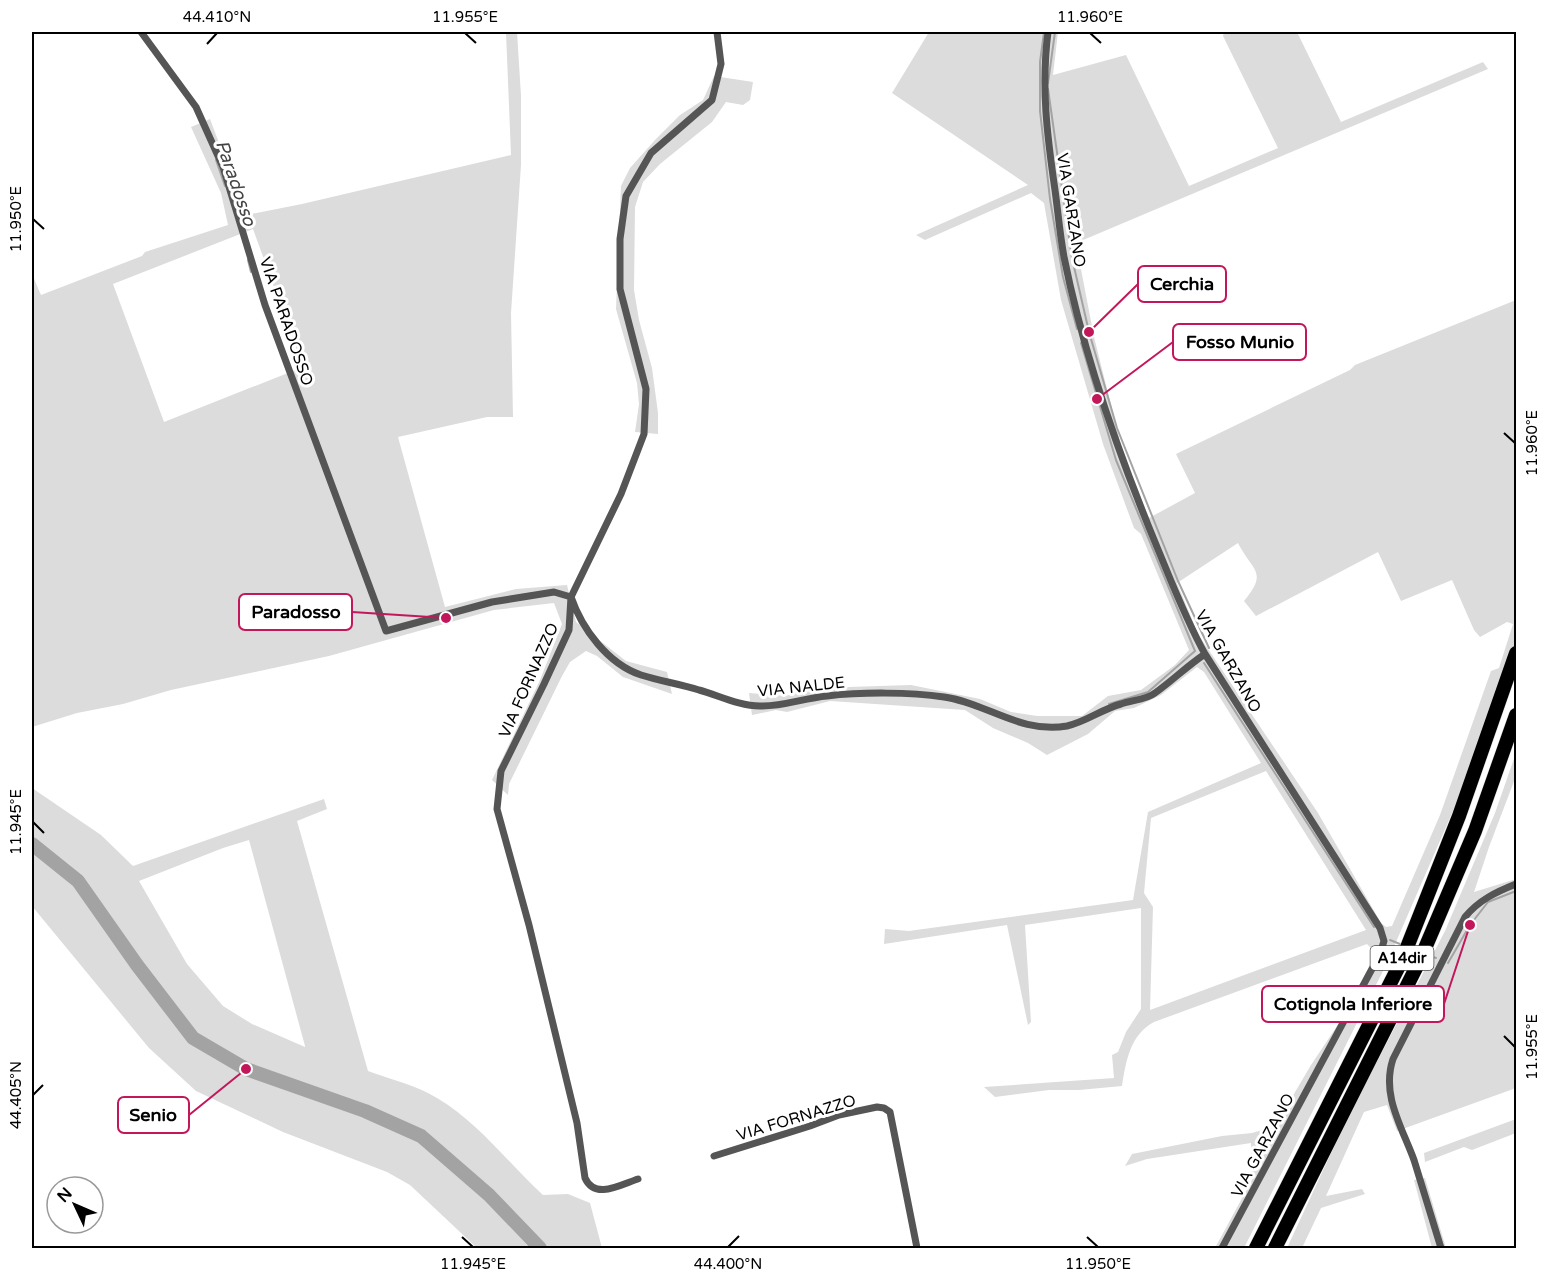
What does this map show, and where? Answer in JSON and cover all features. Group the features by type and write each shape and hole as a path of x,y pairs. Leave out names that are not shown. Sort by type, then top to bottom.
{"highway":[{"name":"A14dir","path":"1256,1248 1402,960 1459,816 1516,653"},
{"name":"A14dir","path":"1275,1248 1420,960 1475,831 1516,715"}],"street":[{"name":"VIA PARADOSSO","path":"141,32 196,107 222,166 265,306 386,631 492,602 554,592 571,597"},
{"name":"VIA FORNAZZO","path":"638,1179 601,1190 593,1189 585,1178 577,1123 529,925 497,809 501,771 569,630 571,597 621,494 644,434 646,389 620,289 620,239 626,196 651,153 712,100 721,64 717,32"},
{"name":"VIA GARZANO","path":"1048,32 1044,74 1045,112 1064,256 1081,329 1111,432 1134,493 1193,632 1380,928 1384,941 1380,954 1222,1248"},
{"name":"VIA NALDE","path":"571,597 576,612 601,648 628,669 652,678 754,706 846,694 920,695 965,702 1005,719 1059,727 1078,723 1119,704 1154,695 1205,654"},
{"path":"1442,1248 1395,1113 1390,1095 1389,1070 1465,917 1487,897 1516,884"},
{"name":"VIA FORNAZZO","path":"714,1156 839,1115 877,1107 884,1108 890,1112 917,1248"}],"shaded area":[{"path":"506,32 517,32 521,96 521,165 511,313 513,417 487,417 398,437 445,607 516,589 567,585 576,622 626,661 667,672 672,694 623,677 597,656 586,651 570,662 562,676 509,784 508,795 492,780 540,680 562,624 554,603 494,610 329,656 171,690 123,704 77,713 32,727 32,274 41,295 142,256 145,252 228,225 221,193 191,127 210,119 246,215 511,155","holes":["253,229 303,367 164,422 113,284"]},
{"path":"929,32 1058,32 1053,75 1126,55 1189,186 1278,148 1223,36 1224,32 1297,32 1341,122 1483,62 1488,69 1076,243 1094,337 1123,453 1149,518 1195,493 1176,454 1350,370 1355,365 1516,300 1516,645 1479,751 1386,965 1244,1248 1215,1248 1253,1178 1251,1143 1147,1159 1125,1166 1132,1154 1222,1136 1252,1133 1275,1126 1339,1023 1377,954 1367,944 1154,1022 1146,1027 1134,1041 1122,1086 1049,1090 995,1097 984,1087 1114,1078 1112,1055 1118,1052 1126,1032 1141,1009 1141,908 1025,925 1031,1022 1028,1025 1007,925 884,944 885,929 909,931 1133,900 1148,812 1261,763 1204,672 1197,667 1161,695 1134,708 1115,711 1088,734 1047,755 1028,743 993,728 965,710 830,701 787,712 776,710 752,715 749,693 785,696 817,688 911,685 980,699 1011,712 1037,716 1082,716 1108,696 1141,690 1175,665 1189,650 1141,534 1134,528 1103,444 1061,300 1044,203 1031,193 925,240 916,235 1028,185 892,93","holes":["1238,543 1256,571 1256,583 1244,601 1256,616 1378,552 1401,601 1452,580 1474,630 1480,637 1507,622 1513,624 1499,668 1491,671 1440,815 1392,926 1386,927 1381,923 1318,813 1198,634 1177,583","1266,771 1366,930 1150,1010 1153,907 1144,893 1151,818"]},
{"path":"714,76 753,82 750,100 743,105 726,102 712,122 660,164 643,182 635,207 634,290 639,320 652,368 658,413 658,434 635,432 639,404 637,383 616,309 621,186 630,168 655,140 680,115 703,100"},
{"path":"1516,753 1516,776 1474,892 1516,879 1516,1088 1397,1131 1387,1105 1364,1112 1326,1196 1362,1189 1365,1194 1321,1208 1302,1248 1287,1248 1345,1123 1445,931 1495,813"},
{"path":"32,788 101,835 133,866 324,799 327,809 297,821 368,1071 421,1090 452,1108 480,1131 543,1195 568,1194 590,1203 602,1248 477,1248 410,1185 387,1172 283,1132 196,1091 149,1048 32,906","holes":["249,840 305,1047 252,1024 223,1006 187,964 139,881"]},
{"path":"1516,1119 1516,1133 1472,1150 1464,1147 1425,1162 1424,1153"},
{"path":"1425,1178 1446,1248 1432,1248 1414,1180"}],"waterway":[{"path":"1044,32 1040,62 1040,111 1050,199 1063,277 1077,329"},
{"path":"1048,83 1055,32"},
{"path":"1048,89 1072,258 1089,332 1117,428 1178,581 1209,648"},
{"name":"Paradosso","path":"216,160 225,186"},
{"name":"Paradosso","path":"248,260 251,272"},
{"path":"1081,343 1116,460 1195,651 1148,692 1109,704"},
{"path":"1204,663 1374,927"},
{"path":"32,844 78,881 137,965 193,1038 246,1069 365,1111 421,1136 489,1195 540,1248"},
{"path":"1448,963 1470,925 1488,902 1516,891"},
{"path":"1390,940 1400,944"},
{"path":"1430,956 1436,958"}],"place":[{"name":"Cerchia","path":"1089,332"},
{"name":"Fosso Munio","path":"1097,399"},
{"name":"Paradosso","path":"446,618"},
{"name":"Cotignola Inferiore","path":"1470,925"},
{"name":"Senio","path":"246,1069"}]}
